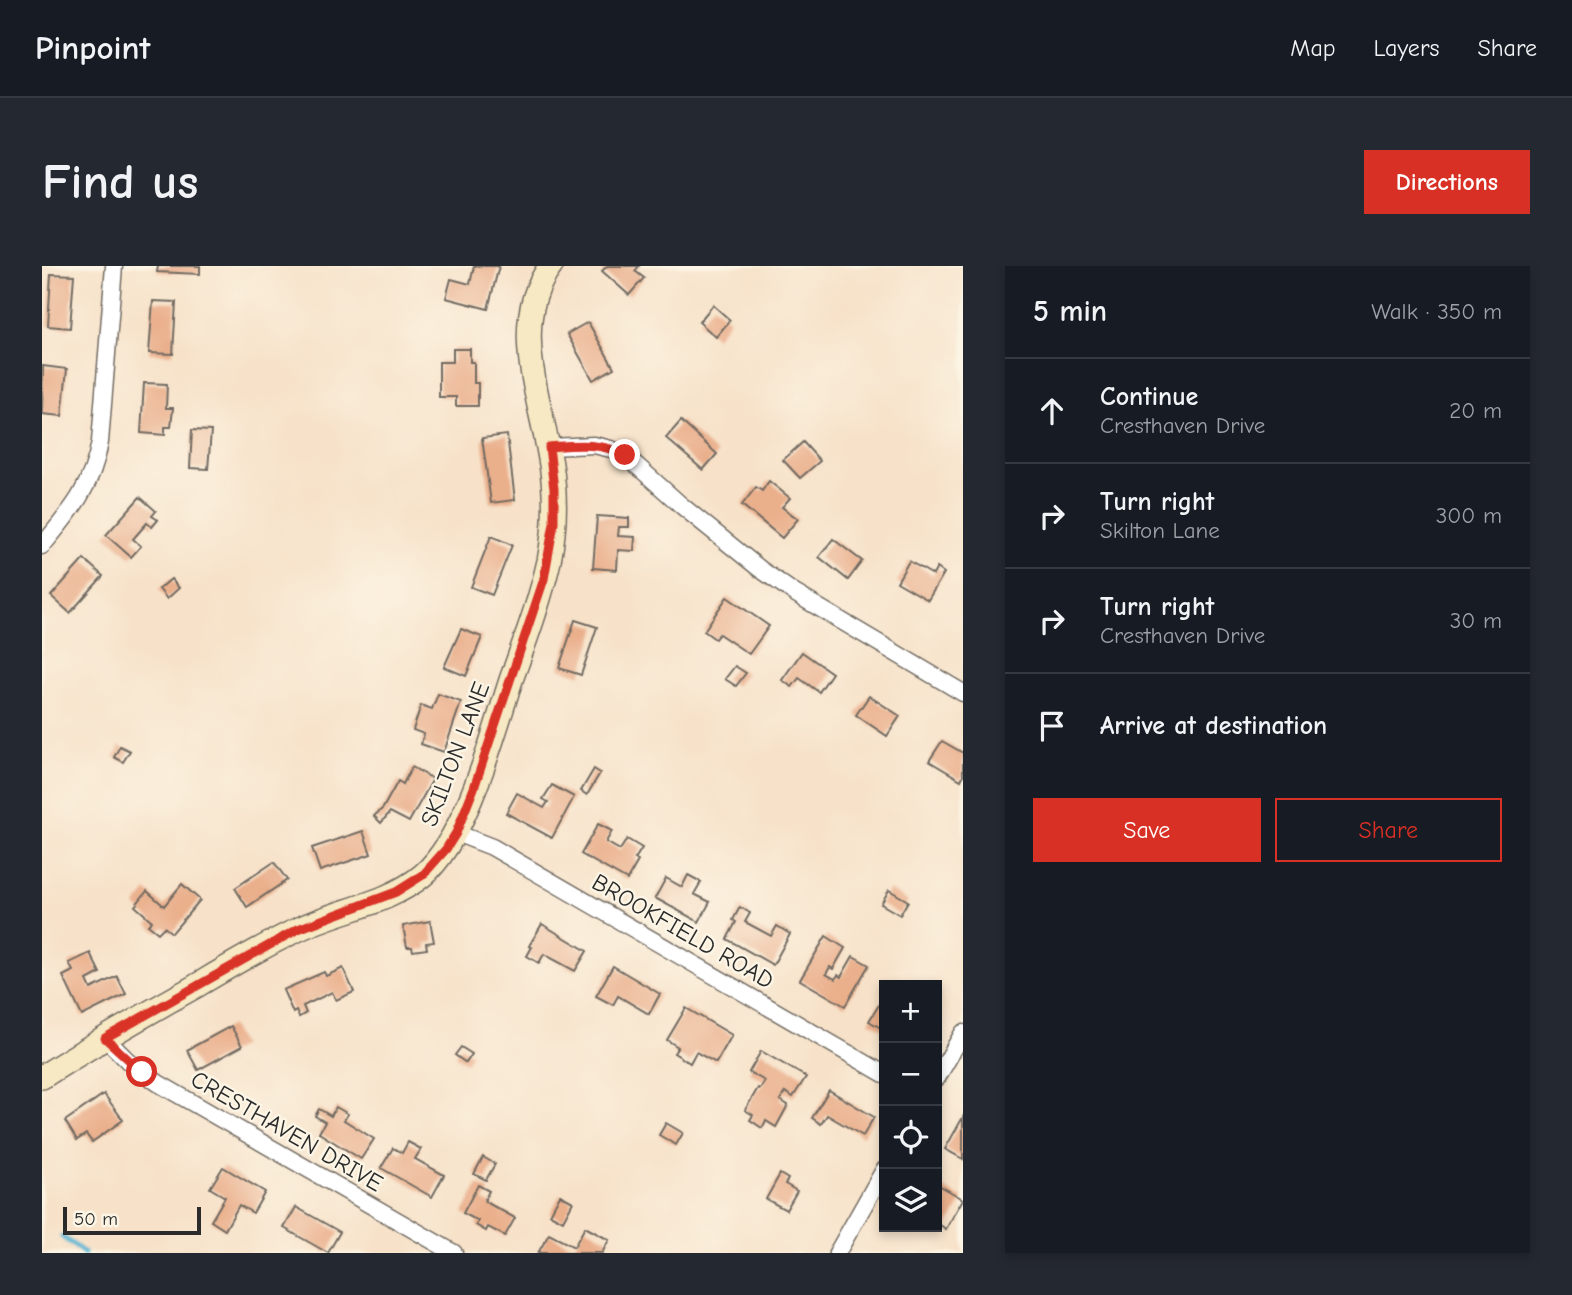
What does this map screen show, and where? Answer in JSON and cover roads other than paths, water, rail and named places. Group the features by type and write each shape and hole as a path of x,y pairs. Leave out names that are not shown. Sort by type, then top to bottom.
{"street":[{"path":"42,546 79,500 95,465 100,442 114,266"},
{"name":"SKILTON LANE","path":"42,1077 277,939 403,888 423,875 436,862 456,833 498,721 544,579 554,523 554,489 549,447 530,354 528,326 533,299 551,266"},
{"path":"549,447 594,445 625,455 718,536 769,575 851,628 963,693"},
{"name":"BROOKFIELD ROAD","path":"456,833 492,847 879,1071"},
{"path":"942,1069 963,1033"},
{"name":"CRESTHAVEN DRIVE","path":"105,1038 128,1061 158,1083 454,1253"},
{"path":"837,1253 879,1179"}],"waterway":[{"path":"62,1237 84,1253"}]}
